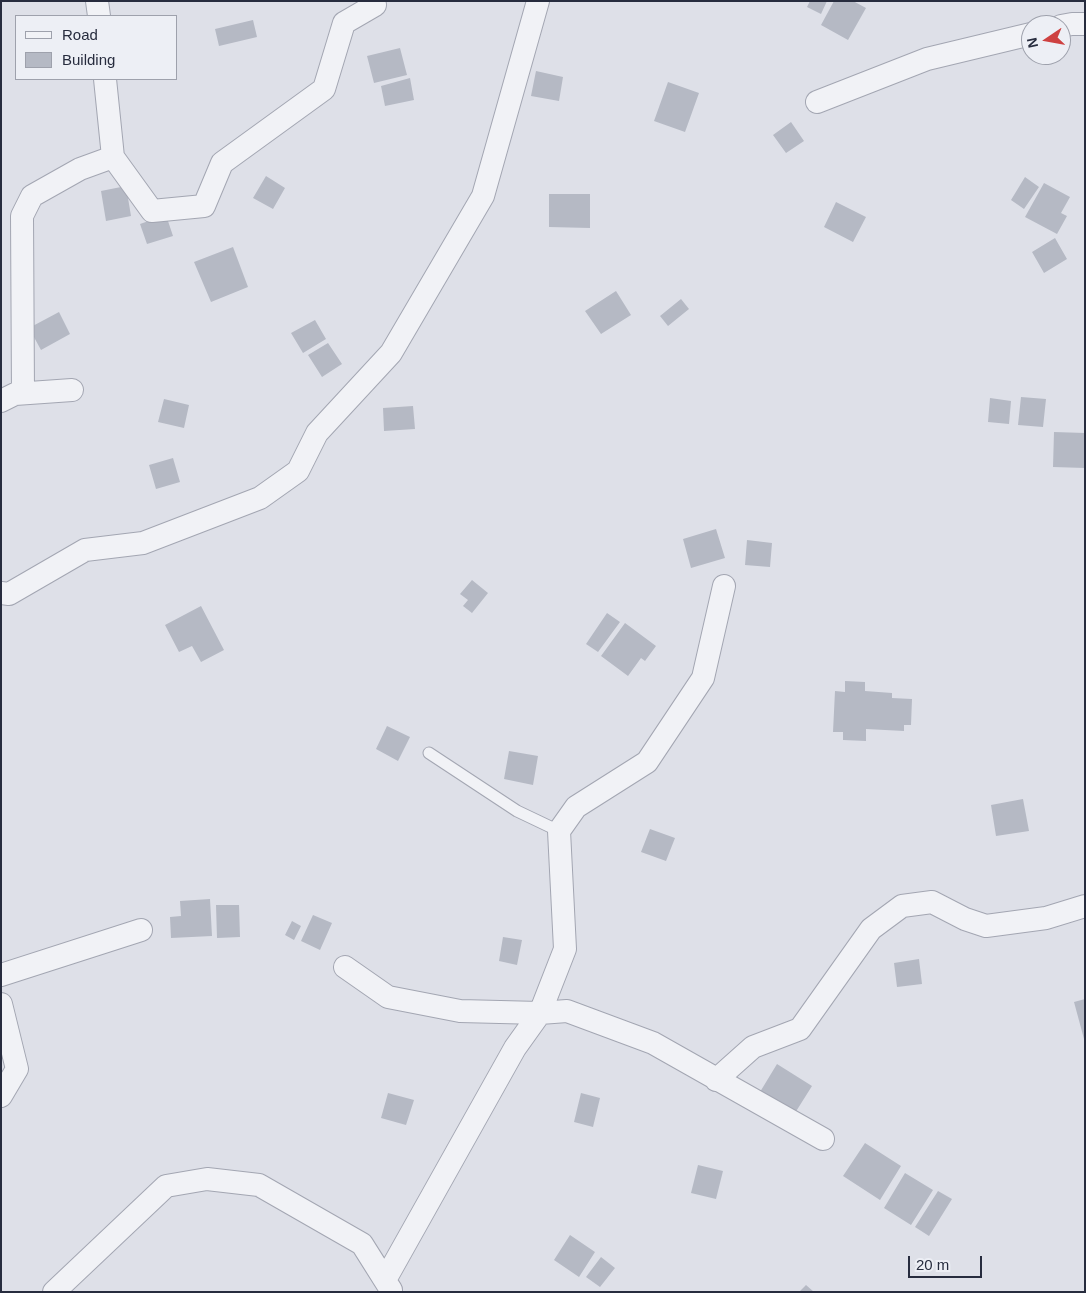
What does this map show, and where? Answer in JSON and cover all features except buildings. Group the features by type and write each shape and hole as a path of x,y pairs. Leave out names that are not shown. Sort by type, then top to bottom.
{"street":[{"path":"97,1 99,15"},
{"path":"105,80 114,157 152,211 204,206 222,163 324,89 344,23 374,5 374,1"},
{"path":"1,593 9,594 85,550 143,544 260,498 298,472 317,433 392,354 483,196 538,1"},
{"path":"1071,24 1085,24"},
{"path":"817,102 927,59 1021,36"},
{"path":"23,393 22,216 32,196 80,169 114,157"},
{"path":"1,401 14,394 72,390"},
{"path":"54,1292 166,1186 207,1179 259,1185 362,1244 389,1286 515,1048 540,1013 565,949 559,831 576,807 646,762 652,754 703,678 724,586"},
{"path":"716,1080 753,1047 800,1029 871,929 902,906 932,902 965,919 986,926 1046,918 1085,906"},
{"path":"1,975 142,930"},
{"path":"345,967 388,997 460,1010 540,1013 567,1011 653,1043 823,1139"},
{"path":"1,1004 17,1069 1,1096"}],"lane":[{"path":"430,752 517,812 559,831"}]}
